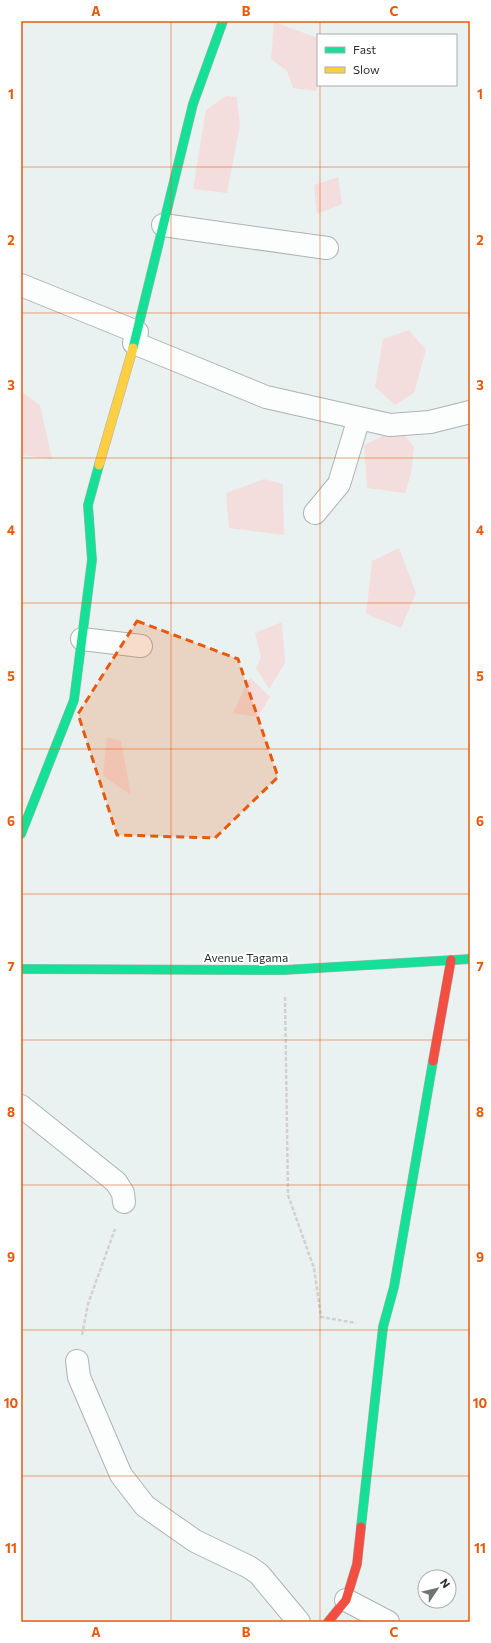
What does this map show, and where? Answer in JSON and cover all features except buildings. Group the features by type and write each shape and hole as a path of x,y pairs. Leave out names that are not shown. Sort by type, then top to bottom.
{"street":[{"path":"21,834 74,700 92,560 88,505 136,337 193,104 223,21"},
{"path":"164,225 327,248"},
{"path":"21,285 266,397 390,425 430,422 470,412"},
{"path":"315,513 339,484 359,418"},
{"path":"82,640 142,646"},
{"name":"Avenue Tagama","path":"21,969 284,970 470,959"},
{"path":"328,1622 346,1600 357,1564 383,1327 394,1287 451,960"},
{"path":"21,1106 116,1182 123,1193 124,1202"},
{"path":"77,1361 79,1377 121,1475 145,1506 195,1541 249,1567 259,1574 299,1622"},
{"path":"346,1600 388,1622"}],"path":[{"path":"284,970 288,1195 314,1268 321,1318 383,1327"},
{"path":"77,1361 88,1304 124,1202"}],"highlighted area":[{"path":"137,621 238,659 278,777 215,838 117,835 78,714"}],"shaded area":[{"path":"274,22 317,38 317,86 316,91 293,88 287,71 271,59"},
{"path":"226,96 237,97 240,125 227,193 193,189 206,110"},
{"path":"338,177 342,204 317,214 314,185"},
{"path":"409,330 426,350 414,393 395,405 375,387 383,339"},
{"path":"22,392 40,405 52,459 21,455"},
{"path":"399,428 414,447 411,474 405,493 367,488 364,445"},
{"path":"264,479 283,484 284,535 229,528 226,493"},
{"path":"399,548 416,593 401,628 366,614 372,561"},
{"path":"282,622 285,663 269,689 256,668 261,657 255,633"},
{"path":"250,677 270,697 258,717 233,713"},
{"path":"107,737 121,741 131,795 103,776"}],"traffic: fast":[{"path":"133,348 193,104 223,21"},
{"path":"21,834 74,700 92,560 88,505 99,465"},
{"path":"21,969 284,970 470,959"},
{"path":"361,1527 383,1327 394,1287 433,1061"}],"traffic: slow":[{"path":"99,465 133,348"}],"traffic: jam":[{"path":"433,1061 451,960"},
{"path":"328,1622 346,1600 357,1564 361,1527"}]}
